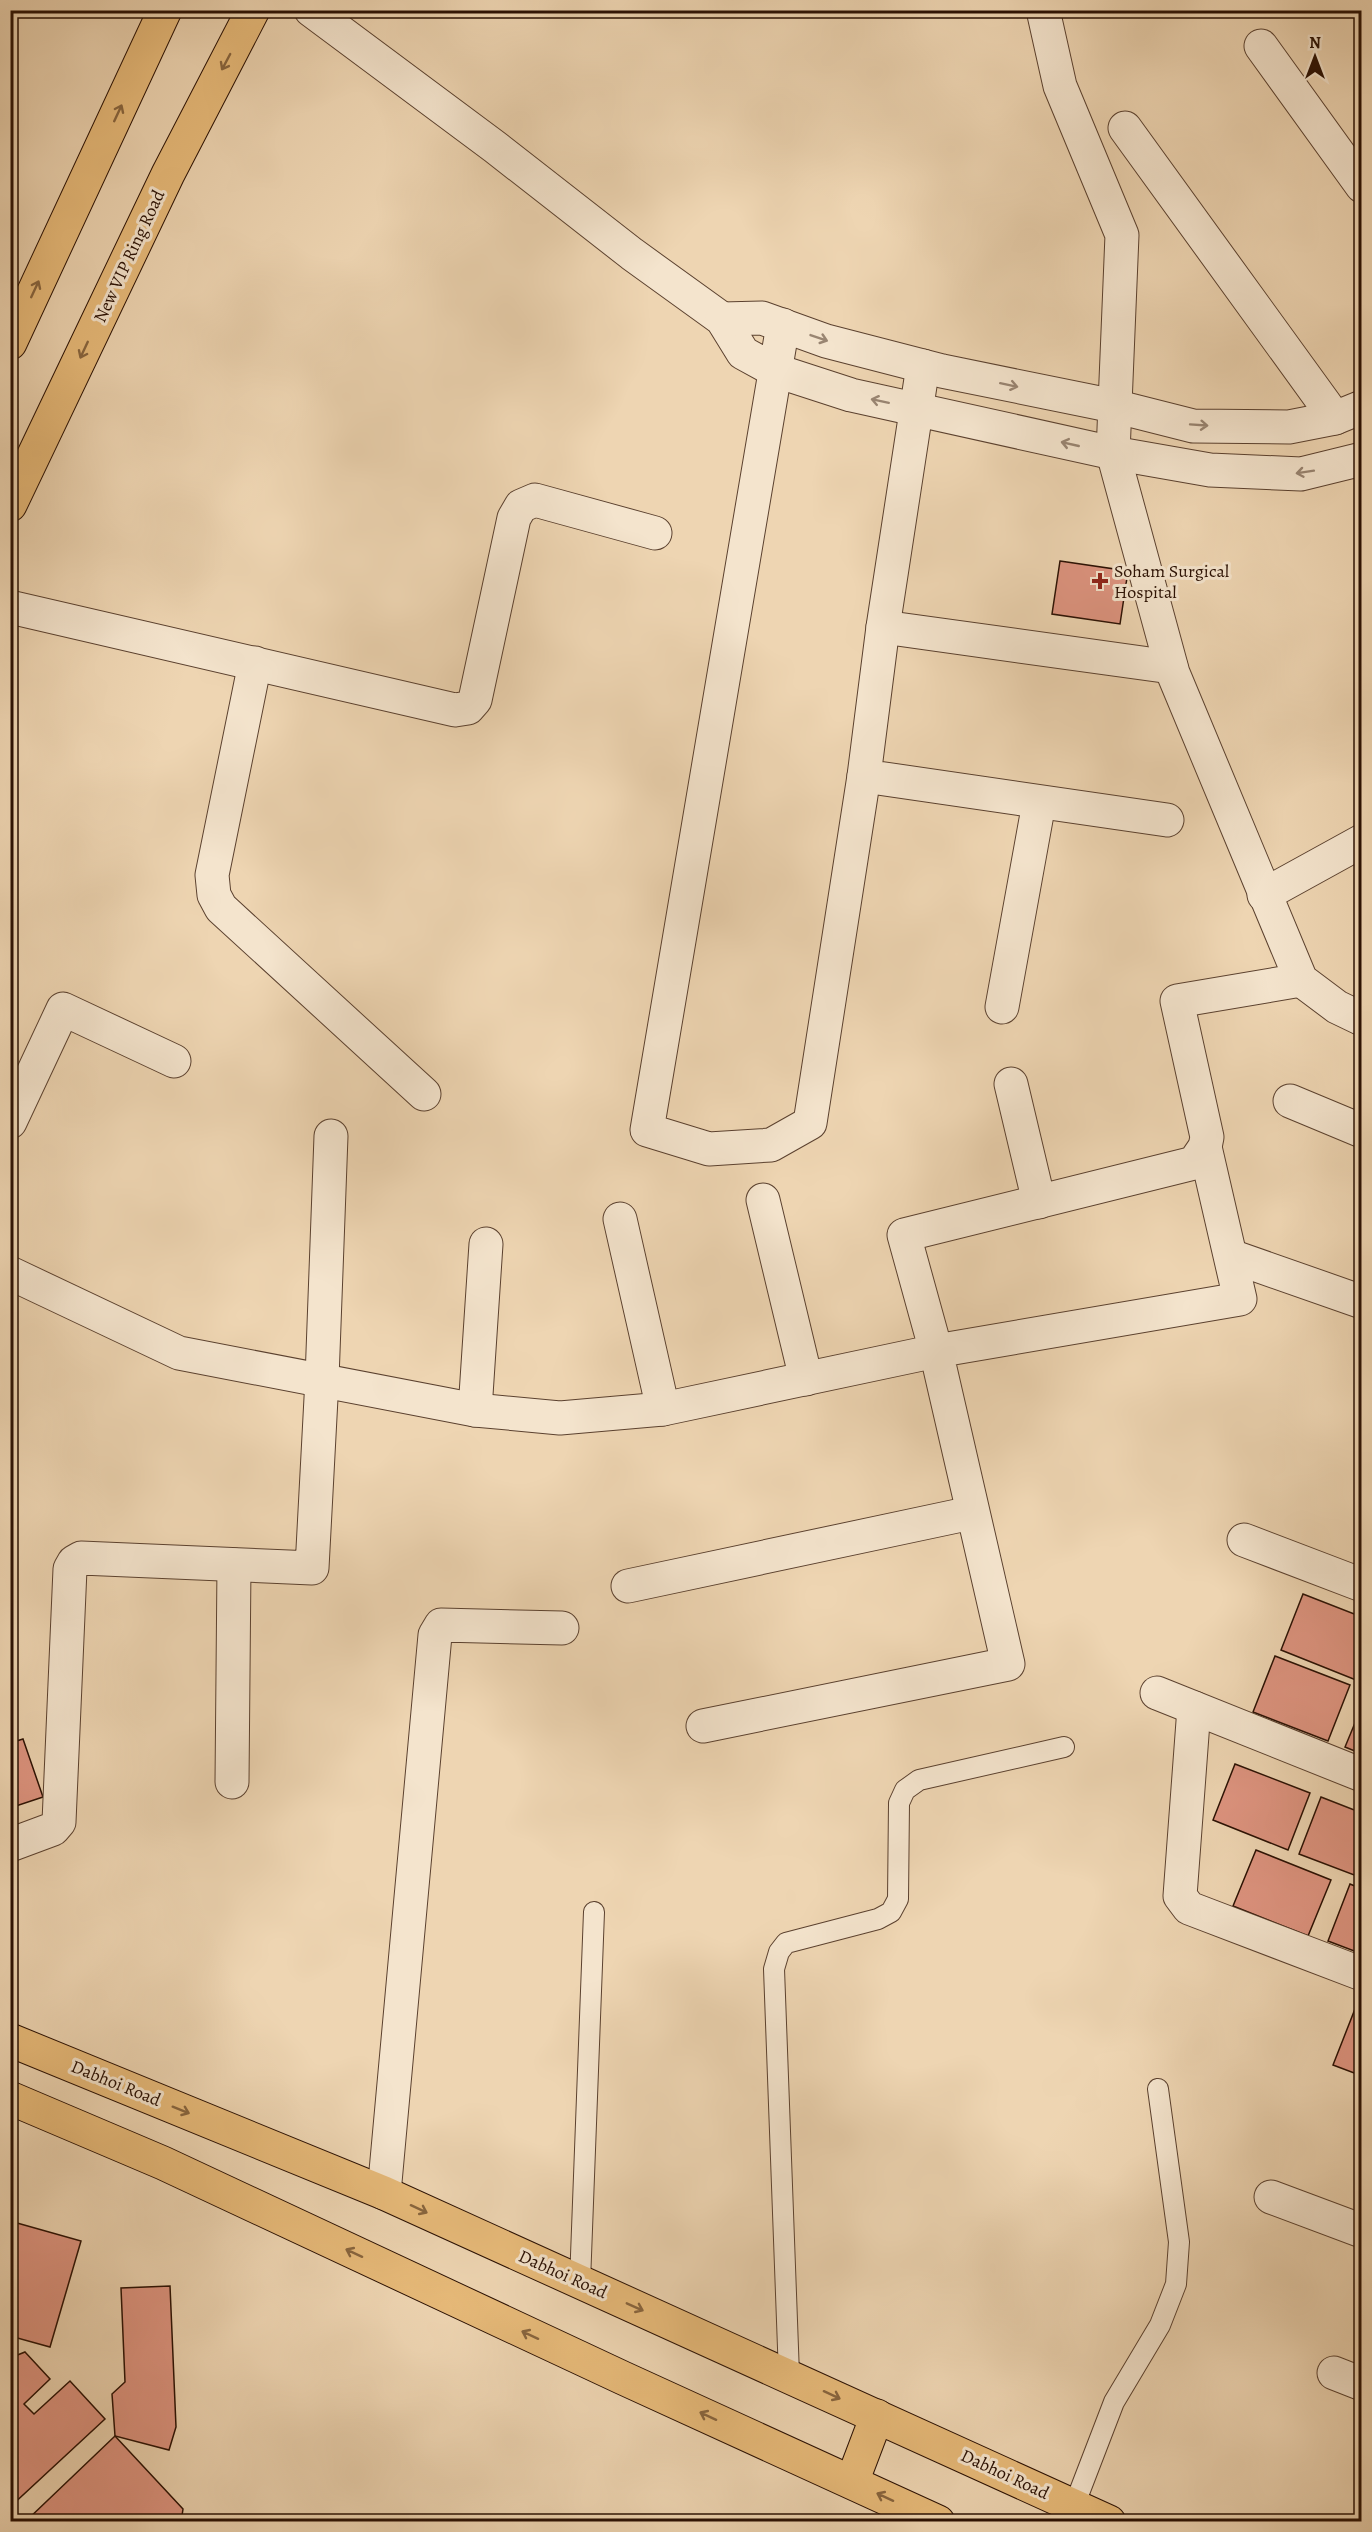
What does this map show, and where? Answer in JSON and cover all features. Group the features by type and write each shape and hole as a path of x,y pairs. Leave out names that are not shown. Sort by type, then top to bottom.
{"main road":[{"path":"10,342 165,10"},
{"name":"New VIP Ring Road","path":"10,505 168,174 253,10"},
{"name":"Dabhoi Road","path":"10,2040 384,2193 1109,2522"},
{"path":"10,2097 163,2163 938,2522"},
{"path":"852,2482 877,2416"}],"street":[{"path":"311,10 495,147 632,254 722,319 743,353 774,370 851,395 1113,453 1210,470 1300,474 1362,459"},
{"path":"1043,10 1060,86 1122,236 1113,453 1171,667 1301,980 1353,1009"},
{"path":"1260,46 1362,186"},
{"path":"722,319 762,318 826,341 923,366 1114,406 1193,426 1289,427 1348,413 1125,128"},
{"path":"783,325 647,1130 709,1149 771,1145 810,1123 864,776 923,366"},
{"path":"10,606 455,710 468,708 475,700 514,518 521,506 536,500 655,532"},
{"path":"884,627 1171,667"},
{"path":"255,663 212,875 214,895 221,908 424,1094"},
{"path":"864,776 1039,804 1167,820"},
{"path":"1002,1007 1039,804"},
{"path":"1264,895 1362,841"},
{"path":"703,1726 1008,1664 971,1514 936,1351 904,1235 1194,1163 1205,1147 1207,1137 1177,1001 1301,980"},
{"path":"10,1122 63,1009 174,1061"},
{"path":"1011,1084 1039,1202"},
{"path":"1290,1101 1362,1131"},
{"path":"10,1845 53,1829 59,1822 70,1569 74,1562 81,1558 312,1568 331,1136"},
{"path":"10,1273 179,1353 475,1410 560,1418 663,1409 936,1351 1240,1299 1205,1147"},
{"path":"763,1200 806,1379"},
{"path":"620,1219 663,1409"},
{"path":"475,1410 486,1244"},
{"path":"1231,1256 1362,1302"},
{"path":"628,1586 971,1514"},
{"path":"1244,1540 1362,1585"},
{"path":"232,1782 234,1565"},
{"path":"384,2193 435,1635 441,1625 562,1628"},
{"path":"1157,1693 1362,1775"},
{"path":"1194,1708 1180,1896 1183,1902 1189,1908 1362,1974"},
{"path":"1271,2197 1362,2231"}],"lane":[{"path":"789,2375 774,1970 778,1952 786,1943 878,1919 891,1912 898,1899 899,1803 905,1790 919,1780 1064,1747"},
{"path":"580,2282 594,1912"},
{"path":"1074,2506 1114,2402 1161,2325 1176,2284 1179,2242 1158,2089"}],"building":[{"path":"1060,561 1128,571 1120,624 1052,614"},
{"path":"1303,1594 1362,1617 1362,1664 1356,1680 1281,1650"},
{"path":"1275,1656 1350,1685 1328,1741 1253,1712"},
{"path":"1362,1706 1362,1754 1345,1747"},
{"path":"23,1739 43,1797 10,1808 10,1743"},
{"path":"1235,1764 1310,1793 1288,1850 1213,1820"},
{"path":"1321,1797 1362,1813 1362,1878 1299,1854"},
{"path":"1256,1850 1331,1880 1308,1936 1233,1906"},
{"path":"1350,1884 1362,1889 1362,1954 1328,1941"},
{"path":"1355,2009 1362,2011 1362,2076 1333,2065"},
{"path":"10,2221 81,2241 50,2347 10,2336"},
{"path":"170,2286 176,2427 169,2450 115,2436 112,2394 125,2382 121,2288"},
{"path":"25,2352 50,2379 24,2404 34,2414 70,2381 105,2419 10,2507 10,2358"},
{"path":"115,2436 183,2509 181,2522 25,2522"}],"place":[{"name":"Soham Surgical Hospital","path":"1100,581"}]}
